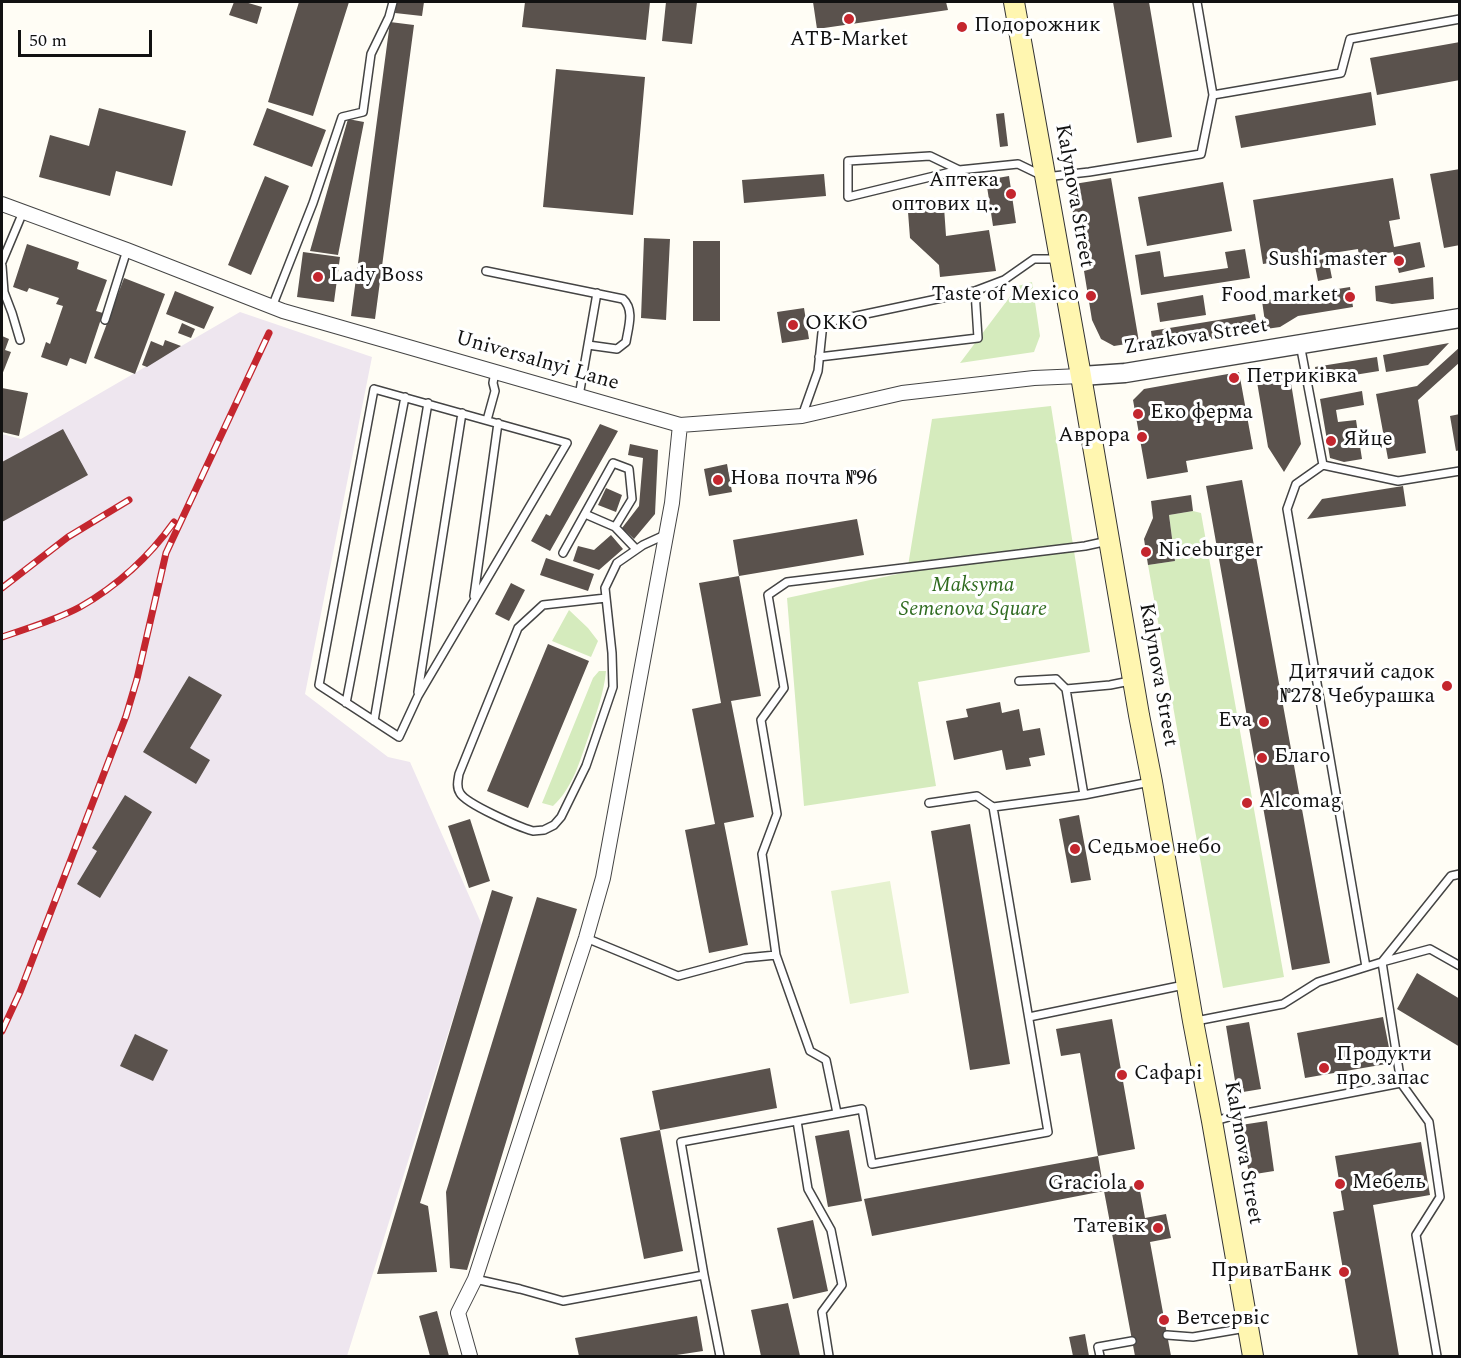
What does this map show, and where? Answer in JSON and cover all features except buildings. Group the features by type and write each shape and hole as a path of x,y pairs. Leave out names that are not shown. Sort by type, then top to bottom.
{"main road":[{"name":"Kalynova Street","path":"1014,2 1253,1356"}],"street":[{"name":"Universalnyi Lane","path":"2,204 272,307 680,425 802,416 903,393 1034,378 1081,376"},
{"name":"Zrazkova Street","path":"1081,376 1125,373 1460,318"},
{"path":"470,1356 458,1313 475,1279 586,938 603,878 667,534 680,425"}],"lane":[{"path":"272,307 313,203 342,117 363,112 371,54 389,17 393,2"},
{"path":"959,170 930,156 848,161 848,197 959,170 1018,164 1045,177 1201,154 1213,95 1197,2"},
{"path":"1213,95 1341,73 1350,39 1460,19"},
{"path":"20,340 4,292 2,264 23,212"},
{"path":"105,320 126,250"},
{"path":"802,416 818,370 823,323 975,291 1004,280 1034,259 1060,260"},
{"path":"486,271 623,298 629,304 630,311 626,342 617,349 588,345"},
{"path":"819,357 978,338 975,291"},
{"path":"579,396 597,293"},
{"path":"1300,344 1323,465"},
{"path":"487,420 495,391 493,383 495,372"},
{"path":"374,389 487,420 567,443 418,696 399,737 319,685 374,389"},
{"path":"346,703 405,397"},
{"path":"375,721 428,404"},
{"path":"418,696 462,413"},
{"path":"474,601 498,423"},
{"path":"563,553 613,464 629,469 632,499 615,527"},
{"path":"1366,967 1287,509 1296,484 1323,465 1398,481 1460,471"},
{"path":"585,514 615,527 636,549"},
{"path":"606,598 543,605 518,628 459,774 457,785 460,794 469,802 533,831 544,830 554,825 561,817 586,766 613,687 612,653 605,588 617,563 636,549 667,534"},
{"path":"837,1113 826,1060 810,1051 776,956 762,854 777,814 761,720 784,688 768,595 787,582 1085,546 1108,541"},
{"path":"1019,681 1056,679 1066,689 1084,795"},
{"path":"1066,689 1110,685 1133,680"},
{"path":"929,803 977,796 993,807 1084,795 1152,782"},
{"path":"720,1356 681,1142 862,1109 872,1164 1048,1132 993,807"},
{"path":"1437,1356 1416,1235 1440,1197 1429,1122 1401,1083 1382,962 1451,876 1460,874"},
{"path":"586,938 678,976 745,958 776,956"},
{"path":"1193,1021 1283,1004 1318,981 1430,949 1460,966"},
{"path":"1029,1017 1187,985"},
{"path":"1212,1121 1401,1083"},
{"path":"797,1121 808,1189 831,1230 842,1286 822,1312 829,1356"},
{"path":"475,1279 564,1301 704,1275"},
{"path":"1167,1335 1193,1337 1248,1327"},
{"path":"1100,1356 1098,1347 1132,1341"}],"shaded area":[{"path":"240,312 372,357 305,694 388,757 410,762 482,925 347,1356 2,1356 2,434 21,439"}],"green space":[{"path":"1032,282 1040,336 1034,352 960,363 1018,286"},
{"name":"Maksyma Semenova Square","path":"1051,406 1090,652 918,682 936,786 804,806 787,598 907,572 932,419"},
{"path":"1193,511 1201,513 1284,977 1223,988 1148,565 1175,561 1169,515"},
{"path":"569,610 598,641 591,657 552,641"},
{"path":"599,671 606,671 603,687 575,773 566,791 553,806 542,803 593,678"},
{"path":"890,881 909,993 850,1004 831,891"}],"railway":[{"path":"2,1031 20,992 126,716 137,679 166,553 269,333"},
{"path":"2,588 68,537 129,500"},
{"path":"2,637 42,624 94,599 132,570 174,522"}],"place":[{"name":"ATB-Market","path":"849,19"},
{"name":"Подорожник","path":"962,27"},
{"name":"Аптека оптових ц‥","path":"1011,194"},
{"name":"Sushi master","path":"1399,261"},
{"name":"Lady Boss","path":"318,277"},
{"name":"Taste of Mexico","path":"1091,296"},
{"name":"Food market","path":"1350,297"},
{"name":"OKKO","path":"793,325"},
{"name":"Петриківка","path":"1234,378"},
{"name":"Еко ферма","path":"1138,414"},
{"name":"Аврора","path":"1142,437"},
{"name":"Яйце","path":"1331,441"},
{"name":"Нова почта №96","path":"718,480"},
{"name":"Niceburger","path":"1146,552"},
{"name":"Дитячий садок №278 Чебурашка","path":"1447,686"},
{"name":"Eva","path":"1264,722"},
{"name":"Благо","path":"1262,758"},
{"name":"Alcomag","path":"1247,803"},
{"name":"Седьмое небо","path":"1075,849"},
{"name":"Продукти про запас","path":"1324,1068"},
{"name":"Сафарі","path":"1122,1075"},
{"name":"Мебель","path":"1340,1184"},
{"name":"Graciola","path":"1139,1185"},
{"name":"Татевік","path":"1158,1228"},
{"name":"ПриватБанк","path":"1344,1272"},
{"name":"Ветсервіс","path":"1164,1320"}]}
